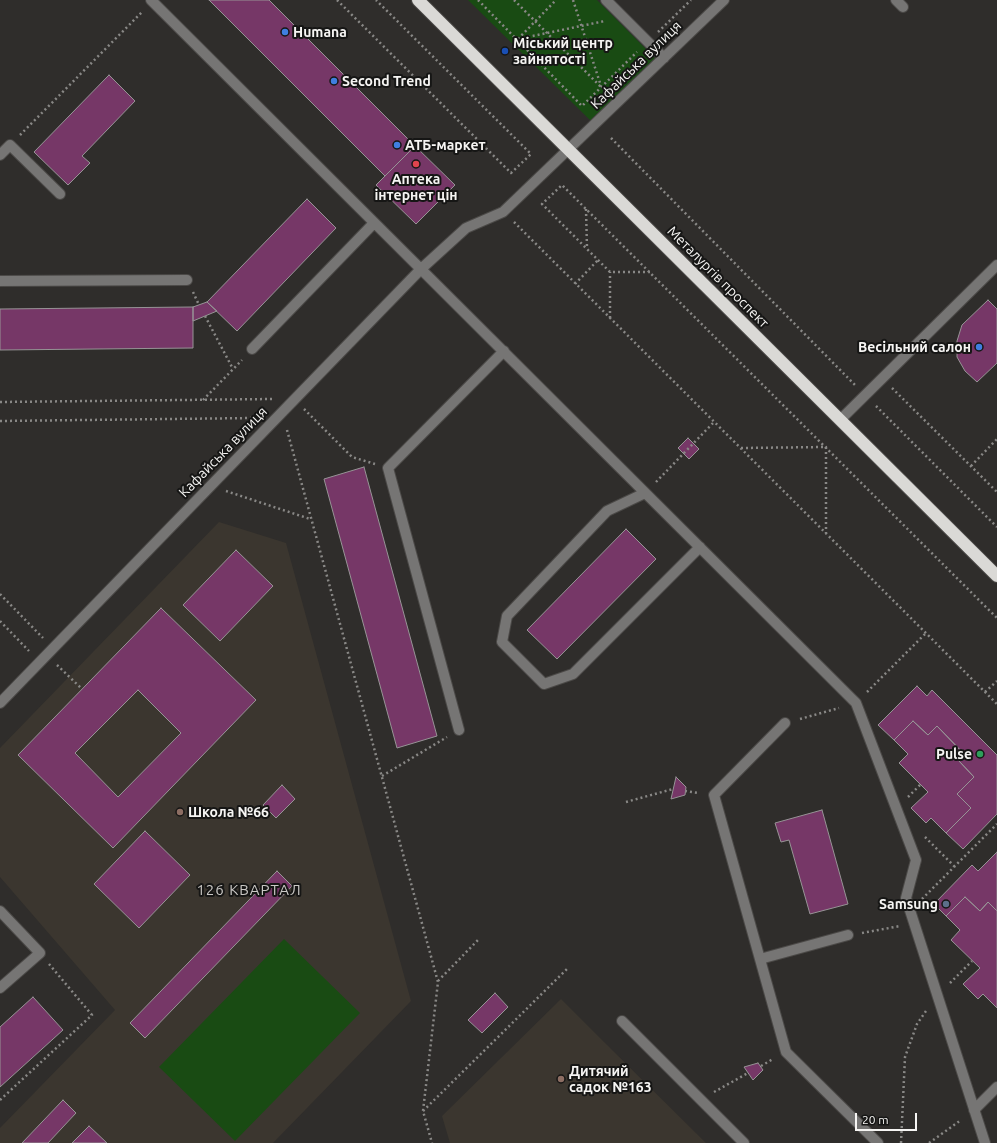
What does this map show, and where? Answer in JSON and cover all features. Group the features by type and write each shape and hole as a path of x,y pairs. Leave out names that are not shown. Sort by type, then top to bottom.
{"highway":[{"name":"Металургів проспект","path":"418,0 997,576"}],"street":[{"path":"606,0 664,58"},
{"name":"Кафайська вулиця","path":"0,703 421,269 466,228 503,212 724,0"},
{"path":"153,1 856,703 916,860 906,898 985,1143"},
{"path":"0,155 10,145 60,194"},
{"path":"252,349 374,223"},
{"path":"840,420 868,399 997,265"},
{"path":"0,281 186,280"},
{"path":"460,730 388,468 504,352"},
{"path":"645,492 607,511 507,616 502,642 544,684 573,674 700,547"},
{"path":"785,723 714,795 786,1052 878,1143"},
{"path":"0,911 40,953 0,988"},
{"path":"760,959 848,935"},
{"path":"622,1021 744,1143"},
{"path":"974,1110 997,1087"}],"path":[{"path":"337,0 511,173 531,154 376,0"},
{"path":"478,0 582,106"},
{"path":"514,0 601,86 573,0"},
{"path":"518,40 556,0"},
{"path":"10,145 153,1"},
{"path":"518,40 624,18"},
{"path":"611,138 868,399 997,527"},
{"path":"650,272 610,272 542,204 562,185 650,272 826,447 997,618"},
{"path":"586,209 587,249"},
{"path":"520,228 997,704"},
{"path":"575,284 598,260"},
{"path":"610,272 610,318"},
{"path":"205,316 233,369"},
{"path":"203,400 252,349"},
{"path":"889,385 997,492"},
{"path":"0,402 294,399 352,457 367,461"},
{"path":"0,421 279,415 311,519 438,982 423,1111 432,1143"},
{"path":"645,492 714,422"},
{"path":"970,466 997,439"},
{"path":"741,448 826,447"},
{"path":"826,447 826,533"},
{"path":"210,486 311,519"},
{"path":"0,594 46,655"},
{"path":"0,621 46,655 82,689"},
{"path":"785,723 856,703 926,633"},
{"path":"985,692 997,681"},
{"path":"382,776 460,730"},
{"path":"912,793 920,785"},
{"path":"626,802 673,789"},
{"path":"920,902 997,824"},
{"path":"848,935 915,924"},
{"path":"438,982 479,939"},
{"path":"0,1100 92,1015 40,953"},
{"path":"964,969 972,961"},
{"path":"423,1111 568,968"},
{"path":"901,1143 905,1057 917,1024 938,996"},
{"path":"700,1100 748,1073"},
{"path":"929,1143 974,1110"}],"shaded area":[{"name":"Школа №66","path":"219,522 286,543 411,1001 273,1143 0,1143 0,1128 115,1010 0,877 0,748"},
{"name":"Дитячий садок №163","path":"561,999 706,1143 450,1143 442,1116"}],"green space":[{"path":"468,0 597,0 655,58 591,121"},
{"path":"284,939 360,1013 235,1141 159,1067"}],"building":[{"path":"209,0 269,0 415,146 385,176"},
{"path":"109,75 135,101 82,156 90,163 68,185 34,152"},
{"path":"415,146 455,185 416,224 376,185"},
{"path":"307,199 336,228 237,331 207,302"},
{"path":"988,300 997,309 997,363 977,382 965,371 957,357 957,341 962,325"},
{"path":"207,302 217,311 193,321 193,307"},
{"path":"193,307 193,348 0,350 0,309"},
{"path":"688,438 699,449 689,459 678,448"},
{"path":"364,467 437,736 397,748 324,479"},
{"path":"626,529 656,559 557,659 527,630"},
{"path":"236,550 273,586 220,641 183,605"},
{"path":"161,608 256,700 113,848 18,755","holes":["138,690 181,733 118,797 75,753"]},
{"path":"917,686 927,696 932,690 997,755 997,814 963,849 946,833 971,808 957,794 974,777 959,761 965,755 937,726 928,735 913,721 894,740 878,725"},
{"path":"913,721 928,735 937,726 965,755 959,761 974,777 957,794 971,808 946,833 931,818 926,823 911,808 928,792 899,763 908,754 894,740"},
{"path":"676,777 686,787 685,795 671,799"},
{"path":"282,785 295,799 276,818 263,805"},
{"path":"822,810 848,904 810,914 789,840 781,842 775,823"},
{"path":"145,831 190,875 139,928 94,884"},
{"path":"997,852 997,911 988,902 980,911 965,897 946,916 934,904 972,865 978,871"},
{"path":"277,871 292,886 145,1038 130,1023"},
{"path":"965,897 980,911 988,902 997,911 997,1008 983,994 978,999 963,984 980,968 951,940 960,930 946,916"},
{"path":"495,993 508,1007 482,1033 468,1020"},
{"path":"33,997 63,1030 0,1087 0,1027"},
{"path":"758,1063 763,1070 753,1080 744,1067"},
{"path":"63,1100 76,1113 48,1143 22,1143"},
{"path":"89,1126 107,1143 72,1143"}],"place":[{"name":"Humana","path":"285,32"},
{"name":"Міський центр зайнятості","path":"505,51"},
{"name":"Second Trend","path":"334,81"},
{"name":"АТБ-маркет","path":"397,145"},
{"name":"Аптека інтернет цін","path":"416,164"},
{"name":"Весільний салон","path":"979,347"},
{"name":"Pulse","path":"980,754"},
{"name":"Школа №66","path":"180,812"},
{"name":"Samsung","path":"946,904"},
{"name":"Дитячий садок №163","path":"561,1079"}],"district":[{"name":"126 КВАРТАЛ","path":"249,890"}]}
